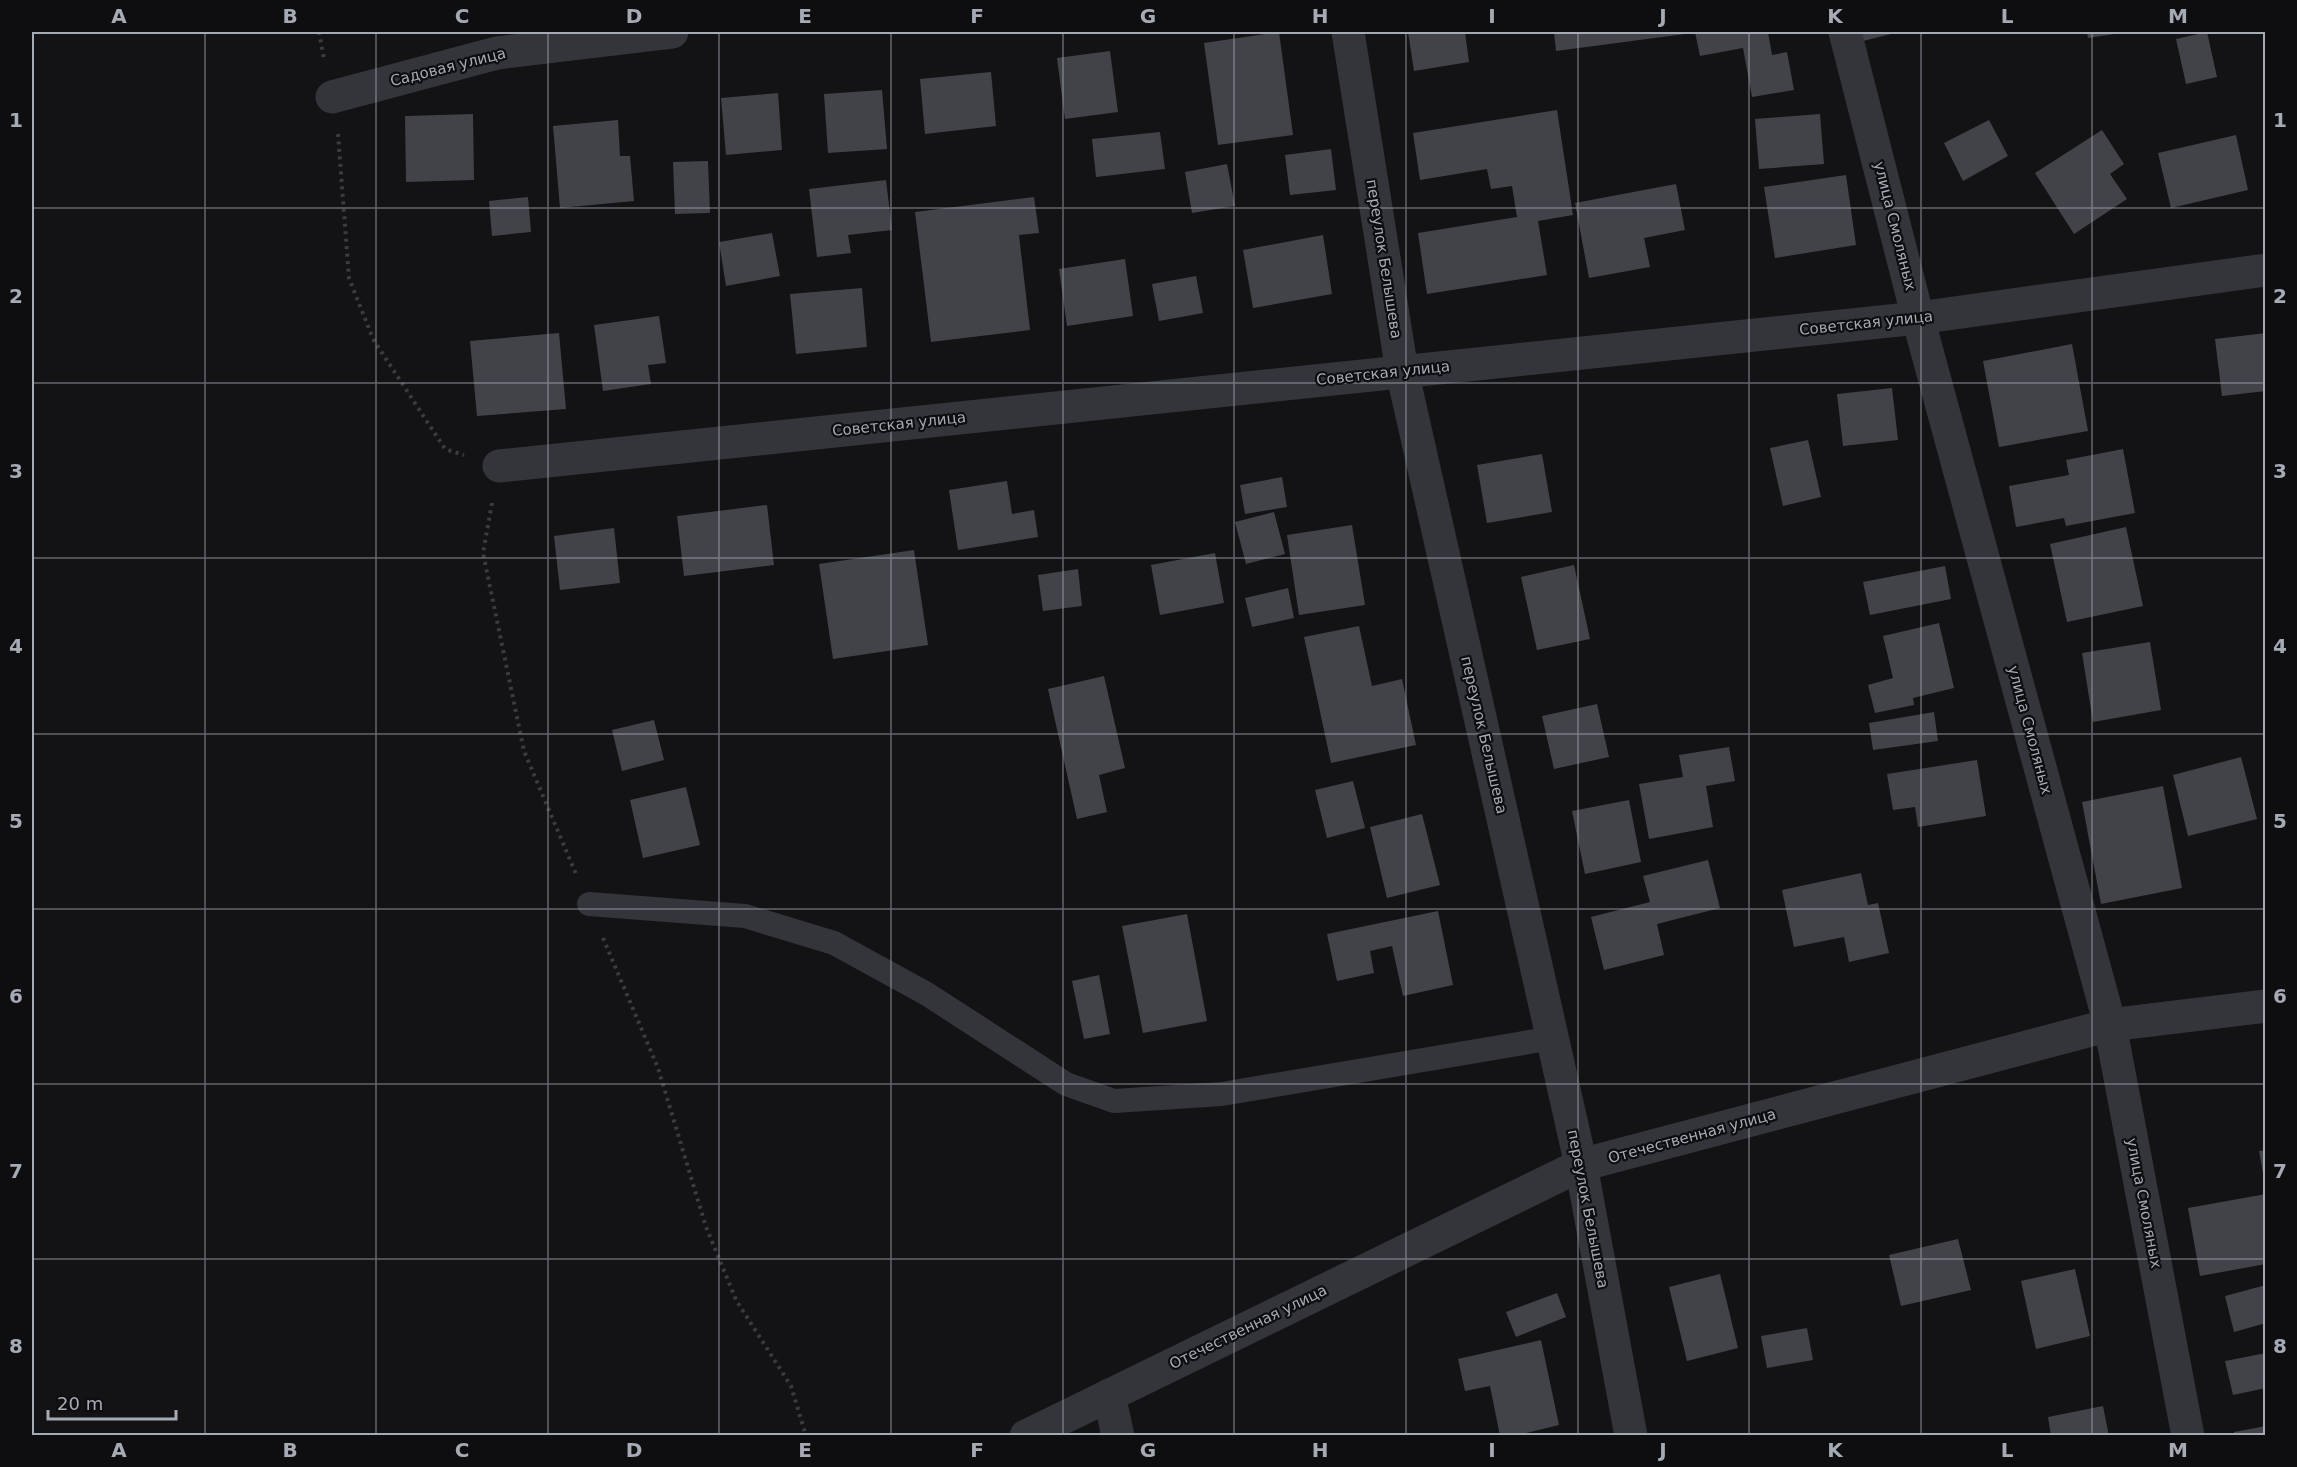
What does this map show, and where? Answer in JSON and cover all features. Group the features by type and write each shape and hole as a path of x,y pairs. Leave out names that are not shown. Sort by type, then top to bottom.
{"street":[{"name":"Садовая улица","path":"332,97 497,53 672,32"},
{"name":"переулок Белышева","path":"1348,32 1402,370 1581,1165 1631,1436"},
{"name":"улица Смоляных","path":"1845,32 1918,318 2110,1025 2188,1436"},
{"name":"Советская улица","path":"499,466 1402,370 1918,318 2265,270"},
{"name":"Отечественная улица","path":"1026,1436 1581,1165 2110,1025 2265,1006"},
{"path":"1109,1395 1118,1436"}],"lane":[{"path":"589,904 745,916 834,943 927,994 1066,1084 1114,1101 1222,1094 1552,1038"}],"path":[{"path":"319,32 338,128 349,278 373,339 445,449 499,466 483,553 524,751 658,1068 706,1227 736,1300 791,1386 806,1436"}],"building":[{"path":"1279,32 1293,135 1218,145 1204,43"},
{"path":"1408,32 1465,32 1469,62 1414,71"},
{"path":"1554,32 1685,32 1685,34 1556,51"},
{"path":"1695,32 1768,32 1772,55 1787,52 1794,90 1752,97 1743,48 1700,56"},
{"path":"1861,32 1899,32 1863,41"},
{"path":"2087,32 2121,32 2121,33 2088,38"},
{"path":"2207,32 2217,77 2186,84 2176,39"},
{"path":"1110,51 1118,112 1065,119 1057,58"},
{"path":"991,72 996,126 925,134 920,79"},
{"path":"882,90 887,149 828,153 824,94"},
{"path":"778,93 782,150 726,155 721,98"},
{"path":"1557,110 1573,215 1538,221 1547,275 1427,294 1418,233 1517,217 1512,186 1491,189 1487,169 1420,180 1413,133"},
{"path":"473,114 474,180 406,182 405,116"},
{"path":"1820,114 1824,164 1759,169 1755,119"},
{"path":"618,120 620,156 630,156 634,201 560,208 553,126"},
{"path":"1989,120 2008,156 1963,181 1944,143"},
{"path":"2102,130 2124,164 2110,174 2127,199 2074,234 2035,173"},
{"path":"1160,132 1165,169 1096,177 1092,139"},
{"path":"2236,135 2248,190 2171,208 2158,153"},
{"path":"1331,149 1336,190 1290,195 1285,155"},
{"path":"708,161 710,213 675,214 673,162"},
{"path":"1227,164 1235,206 1192,213 1185,172"},
{"path":"1846,175 1856,245 1775,258 1764,187"},
{"path":"886,180 892,230 848,235 851,253 817,257 809,189"},
{"path":"1676,184 1685,230 1644,238 1650,267 1589,278 1575,203"},
{"path":"528,197 531,232 492,236 489,201"},
{"path":"1034,197 1039,233 1019,235 1030,330 931,342 915,212"},
{"path":"772,233 780,276 726,286 719,242"},
{"path":"1323,235 1332,294 1253,308 1243,250"},
{"path":"1125,259 1133,316 1067,326 1059,269"},
{"path":"1196,276 1203,313 1159,321 1152,284"},
{"path":"862,288 867,347 796,354 790,294"},
{"path":"659,316 666,363 648,365 651,384 603,391 594,325"},
{"path":"559,333 566,409 477,416 470,341"},
{"path":"2266,333 2266,391 2222,396 2215,339"},
{"path":"2072,344 2088,431 1999,447 1983,361"},
{"path":"1892,388 1898,440 1843,446 1837,394"},
{"path":"1808,440 1821,497 1783,506 1770,448"},
{"path":"2123,449 2135,513 2066,526 2064,518 2016,527 2009,486 2069,475 2066,460"},
{"path":"1542,454 1552,512 1487,523 1477,465"},
{"path":"1282,477 1287,507 1245,514 1240,485"},
{"path":"1007,481 1012,514 1034,510 1038,537 958,550 949,490"},
{"path":"767,505 774,565 684,576 677,516"},
{"path":"1274,512 1285,554 1246,564 1235,522"},
{"path":"1352,525 1365,605 1299,615 1287,535"},
{"path":"2126,527 2143,606 2067,622 2050,544"},
{"path":"614,528 620,583 560,590 554,536"},
{"path":"914,550 928,645 833,659 819,564"},
{"path":"1215,553 1224,603 1160,615 1151,565"},
{"path":"1574,565 1590,639 1537,650 1521,577"},
{"path":"1945,566 1951,599 1870,615 1863,582"},
{"path":"1078,569 1082,606 1043,611 1038,575"},
{"path":"1288,588 1294,618 1252,627 1245,598"},
{"path":"1939,623 1954,688 1913,698 1914,705 1875,713 1868,685 1893,678 1883,636"},
{"path":"1359,626 1372,686 1402,679 1416,745 1331,763 1304,637"},
{"path":"2150,642 2161,710 2093,722 2082,653"},
{"path":"1104,676 1125,768 1099,775 1107,812 1077,819 1048,689"},
{"path":"1597,704 1609,757 1554,769 1542,716"},
{"path":"1934,712 1938,741 1873,750 1869,723"},
{"path":"654,720 664,760 622,771 612,730"},
{"path":"1729,747 1735,781 1706,786 1713,827 1649,839 1639,784 1683,777 1679,755"},
{"path":"2241,757 2257,819 2188,836 2173,775"},
{"path":"1977,760 1986,816 1918,827 1915,807 1893,810 1887,774"},
{"path":"1353,781 1365,828 1327,838 1315,790"},
{"path":"2163,786 2182,888 2101,904 2082,802"},
{"path":"686,787 700,845 643,858 630,800"},
{"path":"1629,800 1641,862 1585,874 1572,811"},
{"path":"1422,814 1440,885 1387,898 1370,827"},
{"path":"1708,860 1720,908 1657,924 1664,955 1604,970 1591,917 1650,902 1643,876"},
{"path":"1861,873 1868,905 1878,903 1889,953 1849,962 1844,937 1794,947 1782,890"},
{"path":"1438,911 1453,985 1403,996 1392,946 1370,951 1374,973 1337,981 1327,934"},
{"path":"1187,914 1207,1021 1143,1033 1122,926"},
{"path":"1099,975 1110,1034 1084,1039 1072,981"},
{"path":"2266,1150 2266,1179 2264,1179 2259,1151"},
{"path":"2266,1194 2266,1264 2200,1276 2188,1208"},
{"path":"1958,1239 1971,1290 1901,1306 1889,1255"},
{"path":"2075,1269 2090,1336 2036,1349 2021,1281"},
{"path":"1720,1274 1738,1348 1687,1361 1669,1287"},
{"path":"2266,1285 2266,1323 2234,1332 2225,1296"},
{"path":"1557,1293 1566,1317 1516,1337 1506,1312"},
{"path":"1807,1328 1813,1360 1767,1368 1761,1336"},
{"path":"1541,1340 1559,1425 1514,1436 1500,1436 1490,1386 1465,1391 1458,1359"},
{"path":"2266,1353 2266,1388 2233,1395 2225,1361"},
{"path":"2103,1406 2109,1436 2051,1436 2048,1417"},
{"path":"2266,1426 2266,1436 2234,1436 2234,1432"}]}
